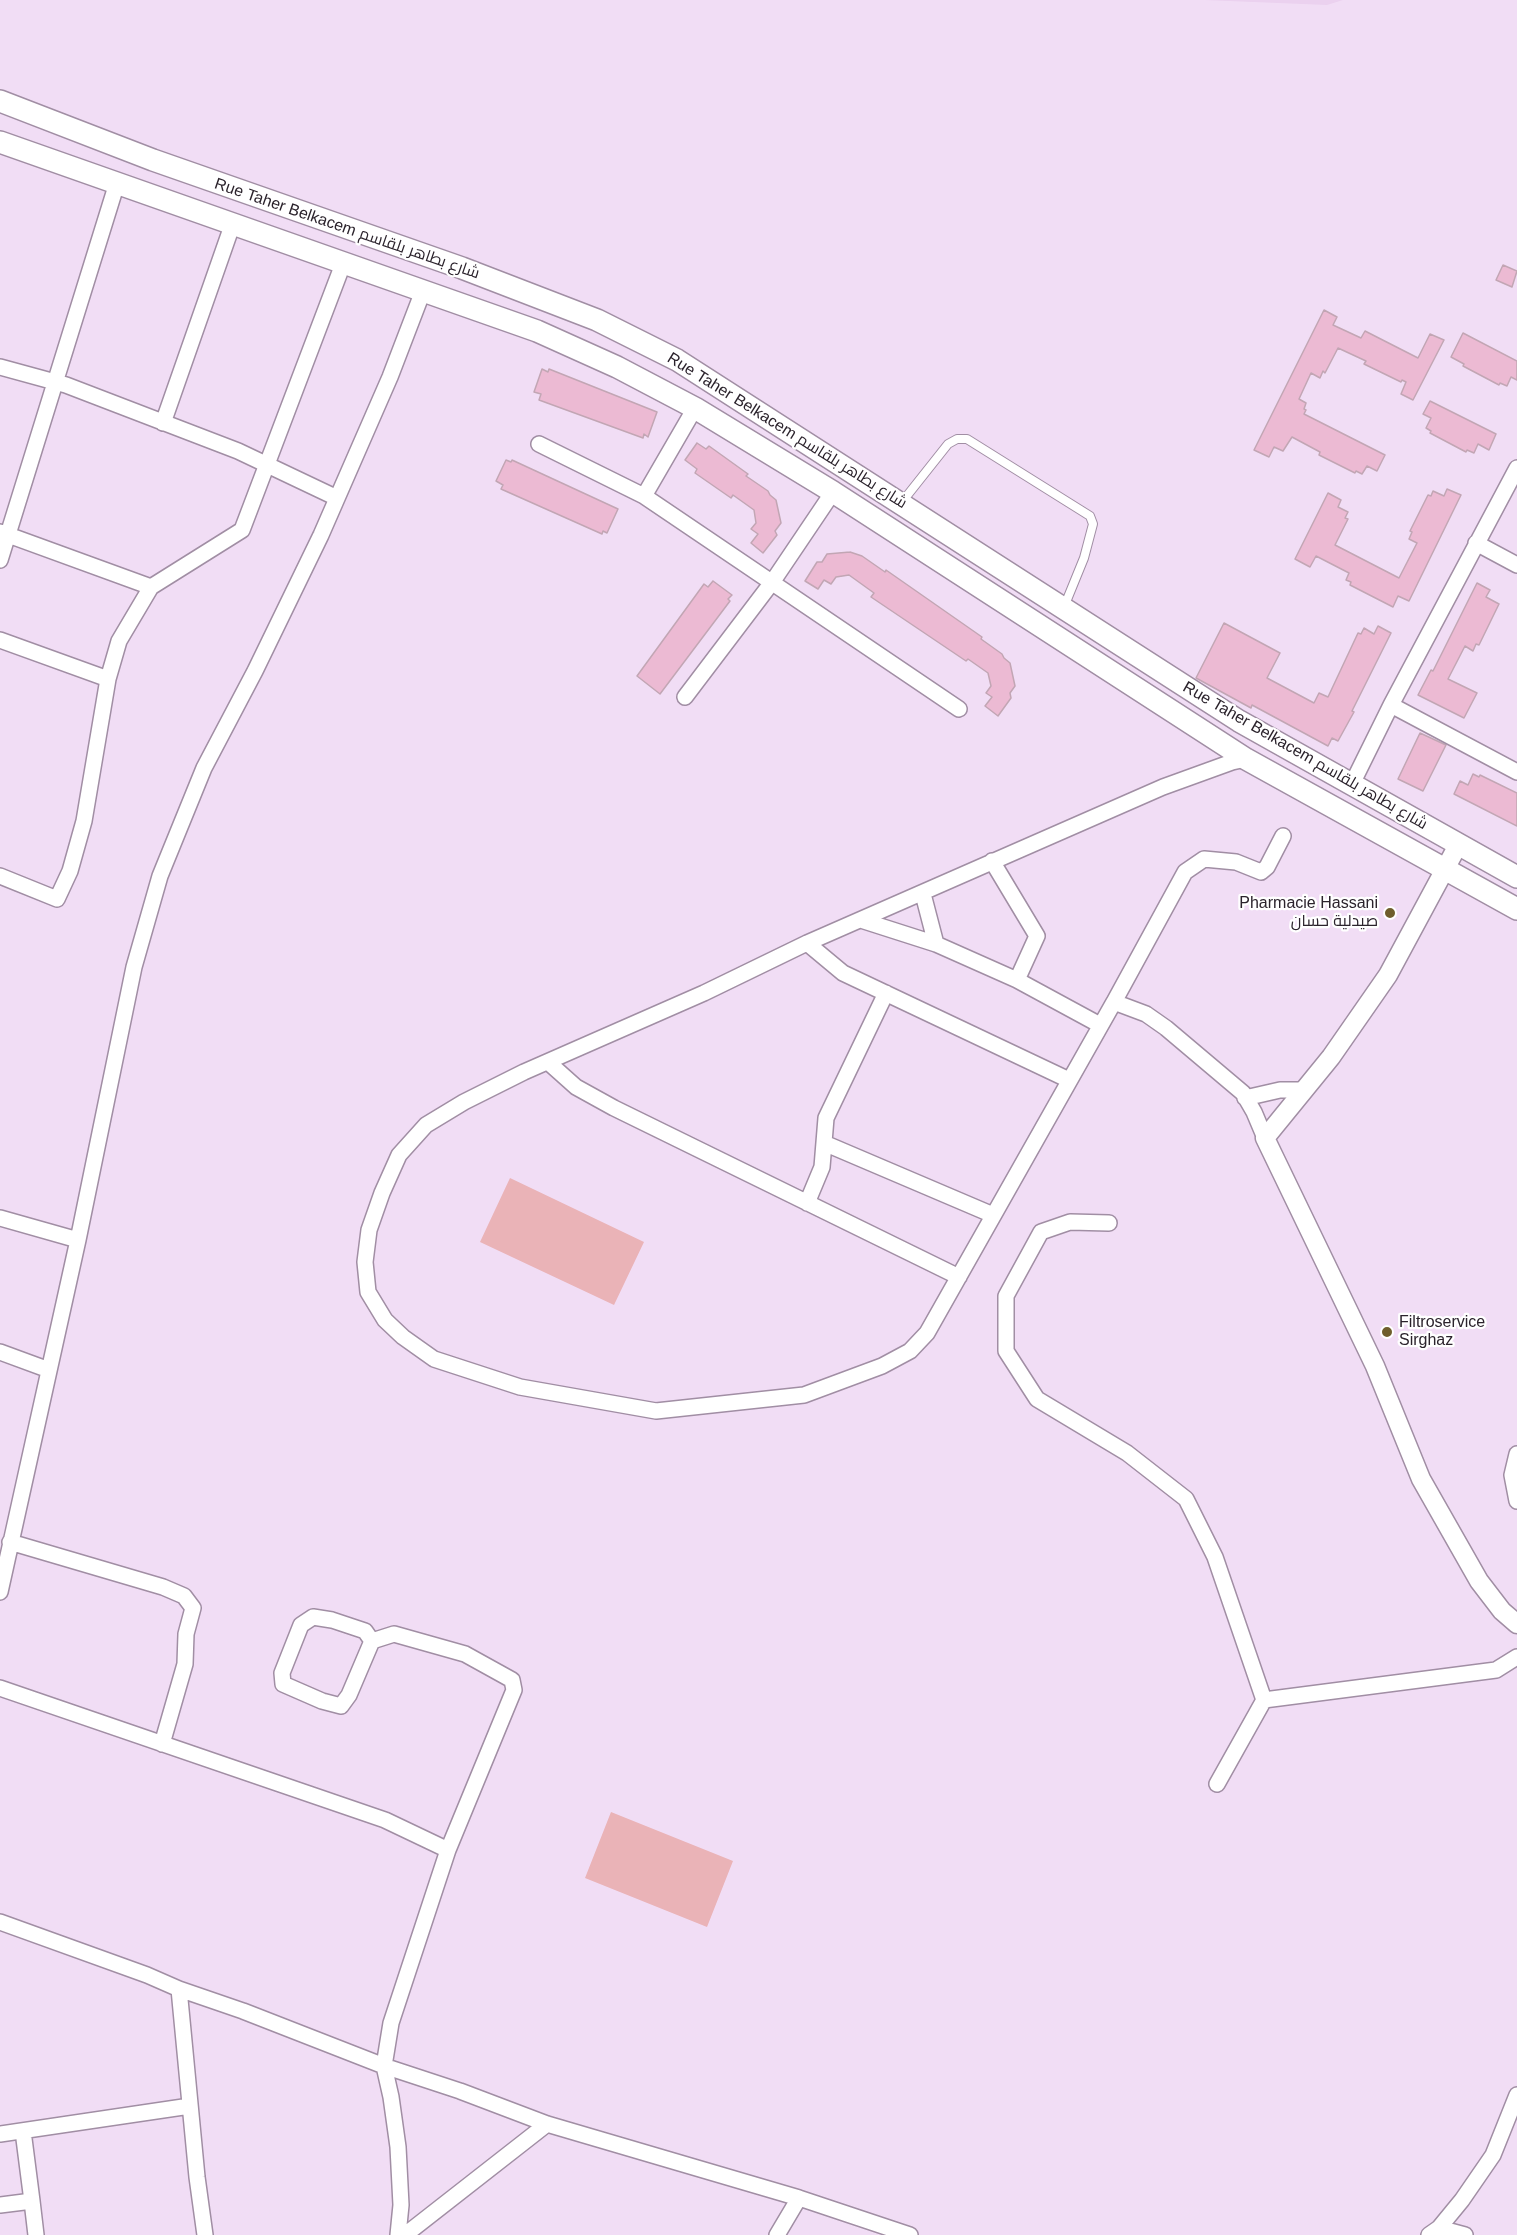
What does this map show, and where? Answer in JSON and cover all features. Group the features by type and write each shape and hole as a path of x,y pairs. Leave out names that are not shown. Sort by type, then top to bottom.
{"main road":[{"name":"Rue Taher Belkacem شارع بطاهر بلقاسم","path":"0,101 153,160 462,268 597,320 677,360 1239,721 1517,877"},
{"name":"Rue Taher Belkacem شارع بطاهر بلقاسم","path":"0,143 537,331 618,367 695,408 833,492 1246,759 1517,909"}],"street":[{"path":"0,560 4,533 56,382 117,183"},
{"path":"163,423 233,223"},
{"path":"0,876 57,899 70,871 84,822 108,679 119,641 152,587 242,530 343,264"},
{"path":"0,1592 78,1240 134,967 160,876 204,768 255,671 337,498 390,377 423,291"},
{"path":"0,367 56,382 238,451 337,498"},
{"path":"644,495 695,408"},
{"path":"539,444 644,495 959,708"},
{"path":"1352,784 1391,705 1517,468"},
{"path":"685,697 773,581 833,492"},
{"path":"4,533 152,587"},
{"path":"1476,543 1517,565"},
{"path":"0,640 108,679"},
{"path":"1391,705 1517,772"},
{"path":"1246,759 1163,787 992,861 548,1062 464,1102 426,1125 399,1155 369,1230 365,1262 368,1292 385,1320 403,1337 434,1359 520,1387 656,1412 804,1395 882,1366 910,1351 927,1333 1185,872 1204,859 1236,862 1261,872 1267,867 1283,836"},
{"path":"1264,1138 1331,1058 1388,975 1458,845"},
{"path":"992,861 1037,936 1017,980"},
{"path":"923,894 936,944"},
{"path":"861,920 936,944 1017,980 1100,1025"},
{"path":"807,944 843,973 1069,1080"},
{"path":"807,1203 822,1167 826,1118 886,993"},
{"path":"1114,1002 1146,1014 1166,1028 1245,1098 1254,1112 1264,1138 1375,1366 1421,1479 1479,1581 1502,1611 1517,1624"},
{"path":"548,1062 576,1087 614,1108 959,1277"},
{"path":"1245,1098 1280,1090 1303,1090"},
{"path":"824,1143 993,1215"},
{"path":"0,1218 78,1240"},
{"path":"1109,1223 1070,1222 1041,1232 1006,1296 1006,1351 1037,1398 1127,1453 1186,1499 1215,1557 1264,1700 1217,1784"},
{"path":"0,1352 49,1370"},
{"path":"1517,1454 1512,1475 1517,1501"},
{"path":"10,1542 163,1587 184,1596 193,1608 186,1634 184,1664 162,1744"},
{"path":"372,1641 365,1631 332,1620 313,1617 301,1625 282,1673 283,1684 322,1701 340,1706 349,1695 372,1641 394,1634 465,1654 512,1680 514,1690 448,1850 391,2023 384,2066 399,2147 401,2205 398,2235"},
{"path":"1264,1700 1496,1670 1517,1657"},
{"path":"0,1688 385,1820 448,1850"},
{"path":"0,1922 147,1975 178,1989 243,2011 384,2066 460,2091 547,2124 799,2198 910,2235"},
{"path":"178,1989 205,2235"},
{"path":"1434,2231 1462,2200 1493,2155 1517,2095"},
{"path":"0,2134 190,2106"},
{"path":"405,2235 547,2124"},
{"path":"23,2131 36,2235"},
{"path":"777,2235 799,2198"},
{"path":"0,2205 32,2201"},
{"path":"1434,2231 1465,2235"}],"lane":[{"path":"902,503 948,444 957,439 967,439 1090,516 1093,524 1084,558 1064,608"}],"shaded area":[{"path":"1204,0 1343,0 1327,5"},
{"path":"510,1178 644,1242 614,1305 480,1242"},
{"path":"611,1812 733,1861 707,1927 585,1878"}],"building":[{"path":"1503,265 1517,271 1512,287 1496,280"},
{"path":"1324,310 1337,317 1333,325 1361,338 1365,331 1418,358 1430,334 1444,340 1413,400 1401,394 1406,382 1402,380 1401,382 1364,364 1366,361 1338,348 1320,378 1311,373 1299,399 1306,403 1304,414 1385,455 1377,471 1367,466 1362,474 1356,471 1355,473 1319,455 1320,452 1292,437 1283,451 1274,447 1269,457 1254,450"},
{"path":"1463,333 1517,361 1517,380 1511,377 1507,386 1500,383 1499,385 1451,357"},
{"path":"542,369 548,372 549,369 657,412 648,437 644,434 643,438 539,400 541,394 534,392"},
{"path":"1430,401 1496,434 1489,450 1478,444 1474,453 1467,450 1466,452 1430,433 1431,431 1426,428 1431,418 1423,414"},
{"path":"697,443 706,449 709,446 748,474 746,476 768,491 776,500 781,523 775,531 777,535 763,553 751,543 758,534 751,529 756,523 754,510 733,495 731,498 695,473 697,469 685,460"},
{"path":"506,460 511,462 512,460 618,509 607,533 603,531 602,534 501,489 503,485 496,481"},
{"path":"1447,489 1461,495 1409,601 1398,596 1393,607 1350,585 1351,582 1346,580 1349,573 1316,556 1310,567 1295,559 1328,493 1341,500 1338,507 1348,512 1345,518 1348,519 1335,545 1399,578 1417,543 1409,539 1412,532 1410,531 1428,495 1431,496 1433,491 1444,496"},
{"path":"850,552 862,556 885,572 886,570 982,637 981,639 1002,654 1010,663 1015,686 1010,693 1011,698 998,716 985,706 992,697 986,693 991,686 988,673 968,659 966,661 871,597 874,593 849,575 836,577 831,584 824,580 818,589 805,581 817,562 822,562 827,554"},
{"path":"713,581 732,595 728,599 730,601 660,694 637,676 704,584 708,587"},
{"path":"1477,583 1490,590 1486,597 1499,604 1479,645 1476,644 1473,651 1465,646 1448,679 1477,693 1464,718 1418,695 1431,670 1433,671"},
{"path":"1224,623 1280,653 1267,678 1314,703 1319,693 1328,697 1358,633 1361,634 1364,628 1374,634 1378,626 1391,633 1338,741 1332,738 1328,746 1196,678"},
{"path":"1420,733 1446,745 1423,791 1398,779"},
{"path":"1473,774 1479,777 1480,775 1517,793 1517,826 1454,794 1460,781 1468,785"}],"place":[{"name":"Pharmacie Hassani صيدلية حسان","path":"1390,913"},
{"name":"Filtroservice Sirghaz","path":"1387,1332"}]}
